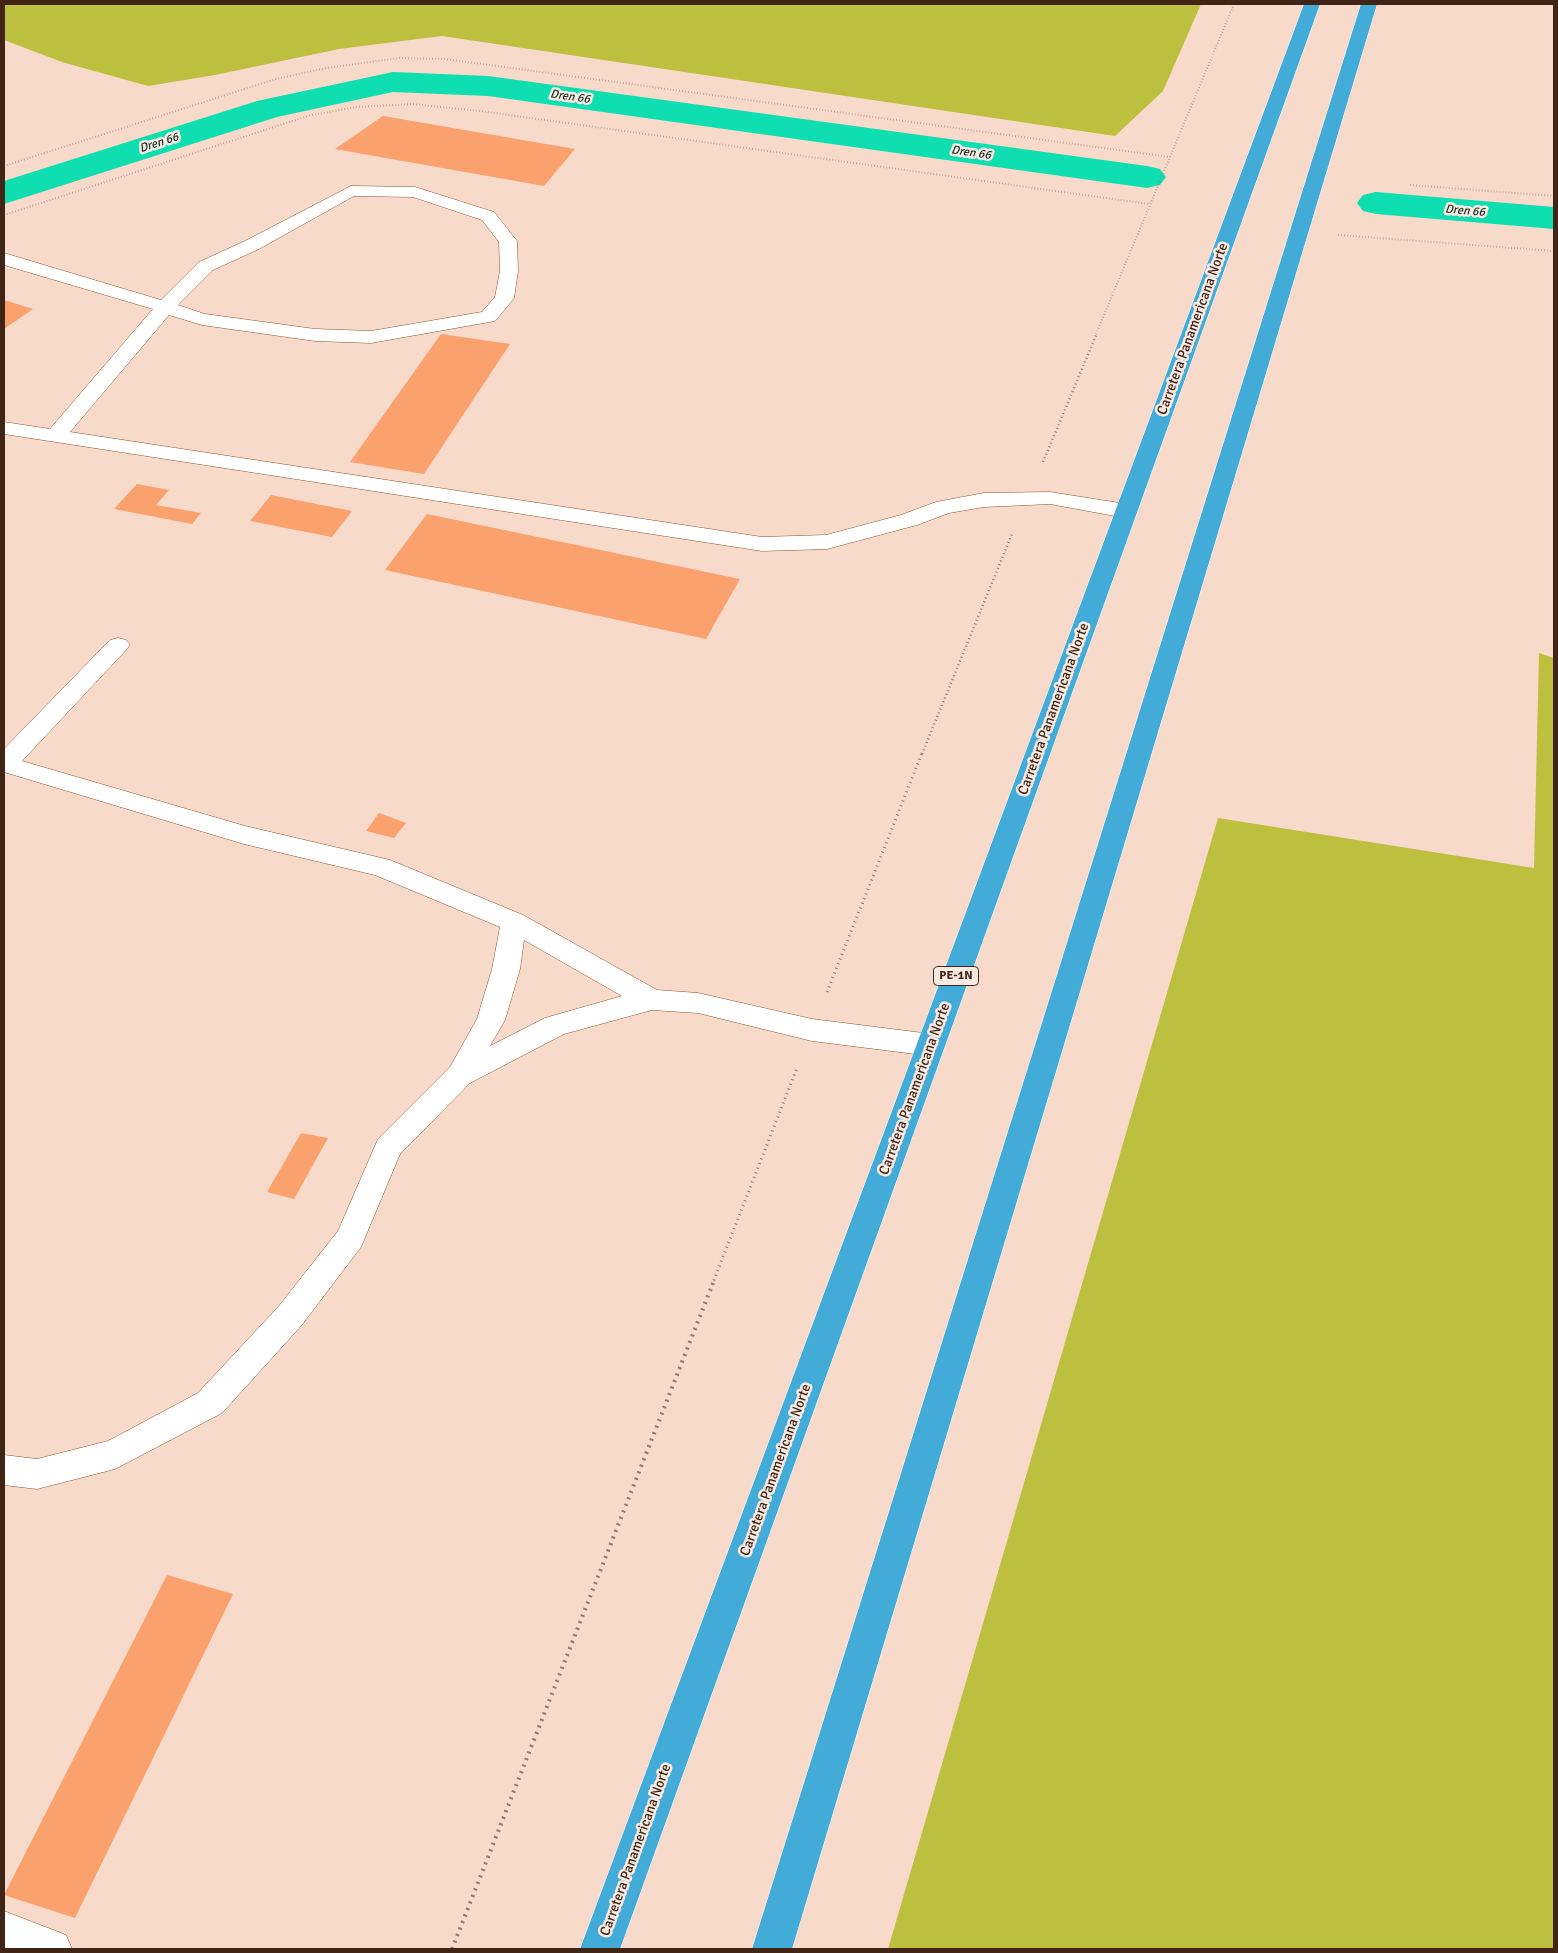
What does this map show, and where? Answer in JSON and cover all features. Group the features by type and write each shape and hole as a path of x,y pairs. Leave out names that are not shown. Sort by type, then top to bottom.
{"highway":[{"name":"Carretera Panamericana Norte","path":"600,1949 1312,4"},
{"path":"772,1949 1369,4"}],"lane":[{"path":"4,259 165,307 202,319 314,335 362,336 405,332 488,317 504,298 509,271 508,241 488,216 415,192 351,191 252,245 206,266 165,307 55,436"},
{"path":"4,428 762,544 827,542 901,523 944,507 984,500 1050,498 1126,511"},
{"path":"118,645 4,764 244,836 381,867 514,922 652,1000"},
{"path":"4,1470 38,1474 115,1454 210,1403 290,1316 350,1238 388,1147 460,1075 491,1020 506,969 514,922"},
{"path":"460,1075 555,1026 634,1003 652,1000 698,1004 812,1030 931,1045"},
{"path":"4,1930 52,1949"}],"path":[{"path":"452,1949 902,802 1149,204 1234,4"},
{"path":"4,166 276,79 356,63 400,58 455,60 1170,158"},
{"path":"4,215 311,115 358,107 412,104 1149,204"},
{"path":"1410,184 1554,196"},
{"path":"1298,232 1554,251"}],"shaded area":[{"path":"4,4 1201,4 1163,91 1115,136 442,36 339,49 215,75 148,86 62,62 4,40"},
{"path":"1539,653 1554,658 1554,1949 888,1949 1218,818 1534,868"}],"building":[{"path":"383,116 575,149 544,186 335,149"},
{"path":"4,300 33,309 4,329"},
{"path":"441,334 510,344 424,474 350,462"},
{"path":"137,484 169,490 156,505 201,513 192,524 114,509"},
{"path":"271,495 352,511 332,537 250,521"},
{"path":"427,514 740,579 706,639 385,570"},
{"path":"379,813 406,823 394,838 366,831"},
{"path":"301,1133 328,1138 294,1199 267,1192"},
{"path":"167,1575 233,1594 75,1918 4,1895"}],"waterway":[{"name":"Dren 66","path":"4,193 269,108 393,82 488,86 1147,177"},
{"name":"Dren 66","path":"1376,203 1554,218"}]}
